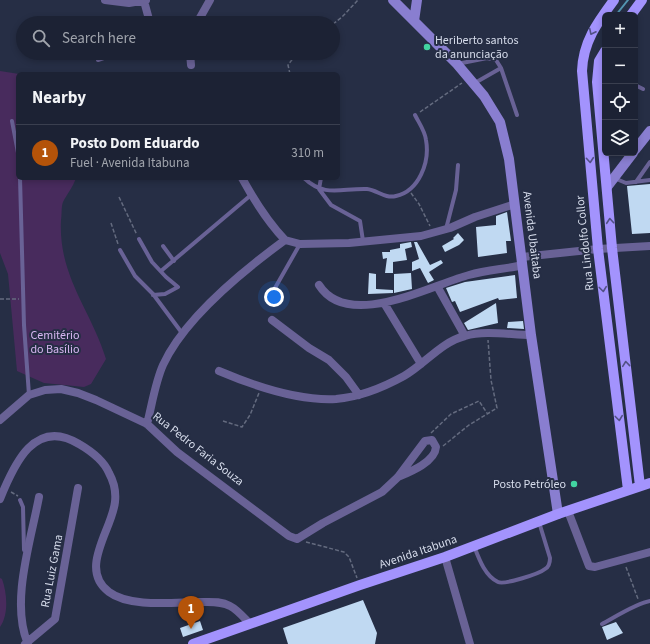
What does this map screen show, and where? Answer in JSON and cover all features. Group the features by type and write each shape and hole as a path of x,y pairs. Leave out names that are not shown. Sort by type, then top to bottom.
{"main road":[{"name":"Avenida Ubaitaba","path":"393,0 457,64 500,122 509,159 523,261 531,335 558,514"},
{"path":"414,21 417,0"},
{"name":"Rua Lindolfo Collor","path":"614,0 594,26 583,57 598,249 628,490"},
{"path":"633,12 642,0"},
{"path":"601,68 596,82 612,248 645,484"},
{"path":"638,147 648,137"},
{"path":"607,187 631,156"},
{"name":"Avenida Itabuna","path":"193,644 360,585 445,557 558,514 645,484"}],"street":[{"path":"105,0 129,3 145,0 148,16"},
{"path":"201,16 210,0"},
{"path":"191,60 191,65"},
{"path":"243,180 251,195 271,224 285,240 300,244 363,242 433,234 475,217 515,204"},
{"path":"147,424 162,366 182,333 245,271 285,240"},
{"path":"319,285 327,295 338,301 356,304 384,304 469,275 523,261 598,249 650,246"},
{"path":"437,286 465,336"},
{"path":"384,304 421,364"},
{"path":"272,320 309,348 329,360 346,377 359,394"},
{"path":"219,371 262,386 305,397 334,399 359,394 399,378 421,364 447,344 465,336 488,334 531,335"},
{"name":"Rua Pedro Faria Souza","path":"0,420 29,395 46,390 61,389 78,393 147,424 190,461 289,536 297,539"},
{"path":"0,499 8,477 27,448 39,439 59,436 71,439 89,450 104,465 116,492 114,511 100,545 98,556 98,577 104,588 113,595 126,600 152,602 218,602 231,606 250,624"},
{"path":"297,539 323,523 382,492 398,477 425,441 432,440 435,443 436,452 414,470 398,477"},
{"name":"Rua Luiz Gama","path":"27,644 55,619 78,488"},
{"path":"27,644 21,608 25,570 39,497"},
{"path":"568,511 589,566 595,567 650,552"},
{"path":"445,557 470,644"}],"lane":[{"path":"457,64 491,58 496,60 501,68 517,115"},
{"path":"471,81 501,68"},
{"path":"638,86 643,89"},
{"path":"319,189 339,191 368,189 389,196 396,196 415,186 423,169 427,148 423,131 415,115"},
{"path":"12,121 16,142"},
{"path":"636,182 650,162"},
{"path":"446,230 456,190 458,165"},
{"path":"613,178 626,182 650,180"},
{"path":"20,180 23,299 29,395"},
{"path":"307,180 319,189 331,205 360,220 363,242"},
{"path":"319,189 321,180"},
{"path":"162,271 251,195"},
{"path":"139,239 152,262 178,287 165,294 154,295"},
{"path":"270,304 275,288 300,244"},
{"path":"163,246 174,261"},
{"path":"120,250 135,276 154,295 182,333"},
{"path":"20,500 24,519 25,570"},
{"path":"474,546 487,573 499,583 507,583 544,570 550,563 550,558 539,521"},
{"path":"602,624 630,610 640,603 650,601"}],"path":[{"path":"340,17 358,0"},
{"path":"290,72 288,65 292,60"},
{"path":"415,115 471,81"},
{"path":"408,190 419,204 433,234"},
{"path":"118,197 139,239"},
{"path":"110,223 120,250"},
{"path":"0,299 23,299"},
{"path":"436,452 469,425 497,408 491,380 488,334"},
{"path":"223,421 242,427 250,415 262,386"},
{"path":"425,441 432,432 451,414 479,401 488,413"},
{"path":"4,489 16,494 20,500"},
{"path":"297,539 344,552 349,557 360,585"},
{"path":"623,559 640,603"}],"green space":[{"name":"Cemitério do Basílio","path":"0,71 16,74 16,180 75,180 62,204 61,240 70,276 100,341 106,359 91,384 84,387 44,383 17,371 8,274 0,253"},
{"path":"0,578 2,579 4,585 6,610 0,627"}],"building":[{"path":"650,184 650,233 632,234 627,186"},
{"path":"507,212 511,241 506,241 507,253 478,257 476,227 496,225 496,216"},
{"path":"458,233 464,240 459,245 445,252 442,246 454,239 453,238"},
{"path":"411,242 412,247 405,249 407,260 393,262 393,273 385,273 387,258 383,259 382,252 390,252 390,250 400,248 400,244"},
{"path":"414,242 417,242 430,265 441,260 443,263 429,272 434,280 428,283 420,268 412,271 412,262 419,259"},
{"path":"369,273 376,274 376,289 393,290 393,293 368,294"},
{"path":"411,273 412,289 394,293 394,274"},
{"path":"515,275 517,298 499,300 498,298 460,312 455,301 452,302 446,288 465,282"},
{"path":"496,303 498,323 468,330 464,323"},
{"path":"523,321 524,329 507,328 508,322"},
{"path":"363,600 377,633 375,644 288,644 283,628"},
{"path":"200,621 203,630 183,637 180,628"},
{"path":"616,622 623,633 607,640 602,627"}],"waterway":[{"path":"618,12 628,0"}],"place":[{"name":"Heriberto santos da anunciação","path":"427,47"},
{"name":"Posto Petróleo","path":"574,484"},
{"name":"Posto Dom Eduardo","path":"191,629"}]}
